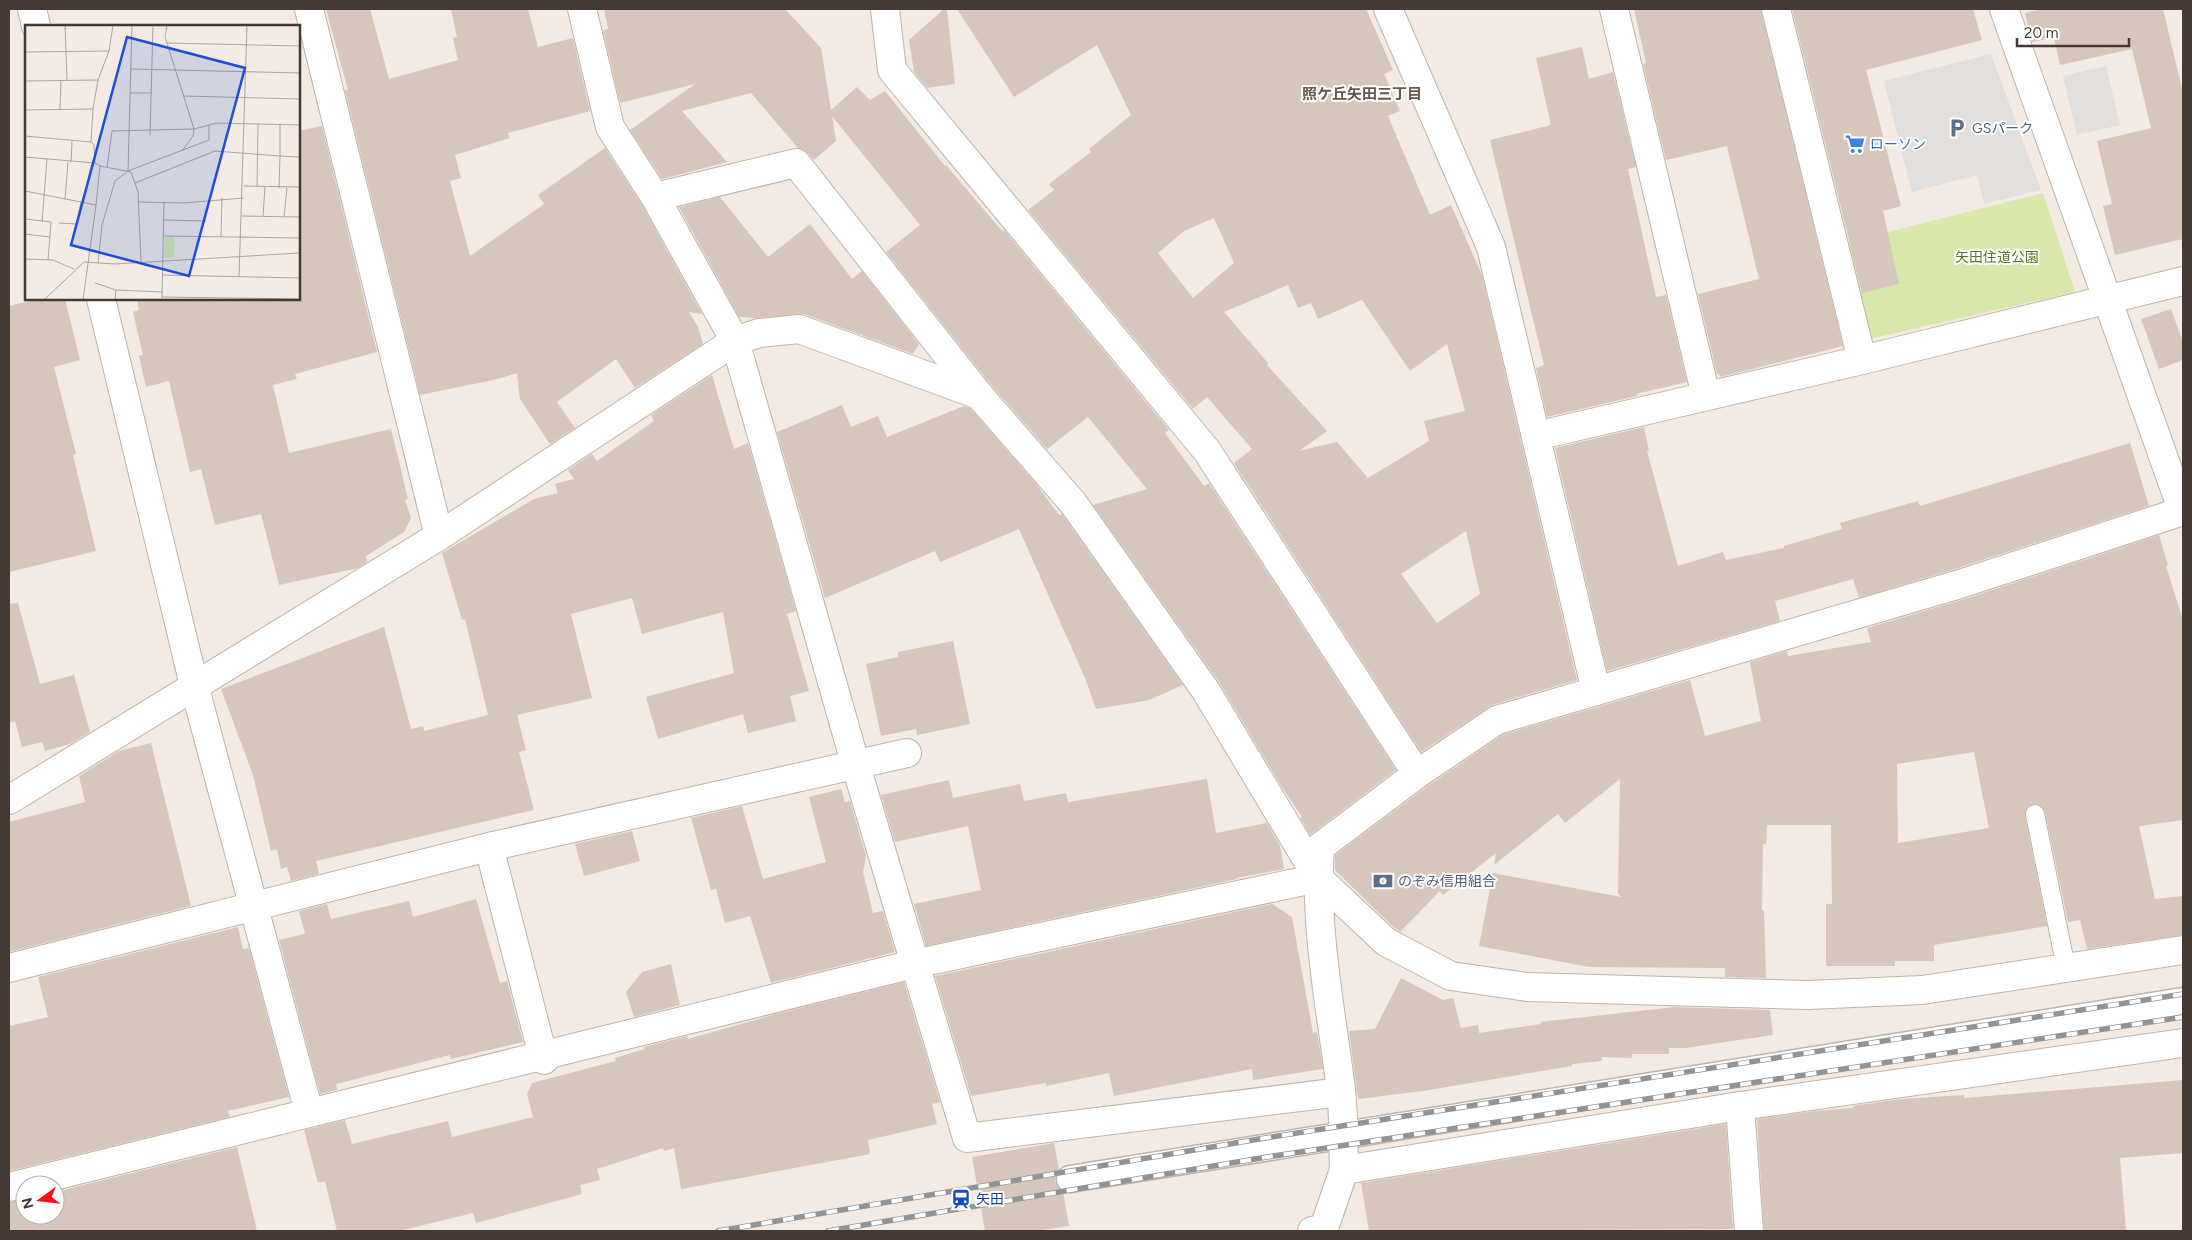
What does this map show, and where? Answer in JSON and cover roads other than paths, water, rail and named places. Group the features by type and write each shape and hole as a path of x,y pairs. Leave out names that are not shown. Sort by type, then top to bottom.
{"street":[{"path":"32,9 36,25"},
{"path":"309,9 439,536"},
{"path":"582,9 610,127 655,197 735,341 856,766 967,1138 1341,1092"},
{"path":"885,9 892,70 1207,451 1418,774"},
{"path":"1388,9 1492,247 1596,691"},
{"path":"1614,9 1706,396"},
{"path":"1776,9 1862,360"},
{"path":"1320,1230 1344,1170 1341,1092 1320,931 1318,878 1320,847 1418,774 1497,720 1960,584 2183,512 2004,9"},
{"path":"655,197 796,164 979,394 1073,503 1206,692 1318,878 1386,942 1452,976 1527,987 1808,995 1922,990 2183,950"},
{"path":"1536,436 1862,360 2183,281"},
{"path":"102,300 194,685 309,1112"},
{"path":"9,800 439,536 735,341 759,333 799,329 979,394"},
{"path":"9,968 489,847 907,753"},
{"path":"489,847 543,1058"},
{"path":"9,1187 309,1112 543,1058 914,964 1318,878"},
{"path":"1070,1179 2183,1001"},
{"path":"1344,1170 1740,1106 2183,1043"},
{"path":"1740,1106 1749,1231"}],"lane":[{"path":"2035,814 2066,968"}],"railway":[{"path":"718,1231 1259,1139 2183,994"},
{"path":"828,1231 1261,1158 2183,1017"}],"place":[{"name":"GSパーク","path":"1957,128"},
{"name":"ローソン","path":"1855,144"},
{"name":"のぞみ信用組合","path":"1383,881"},
{"name":"矢田","path":"961,1199"}],"district":[{"name":"照ケ丘矢田三丁目","path":"1362,94"}],"park label":[{"name":"矢田住道公園","path":"1997,257"}]}
